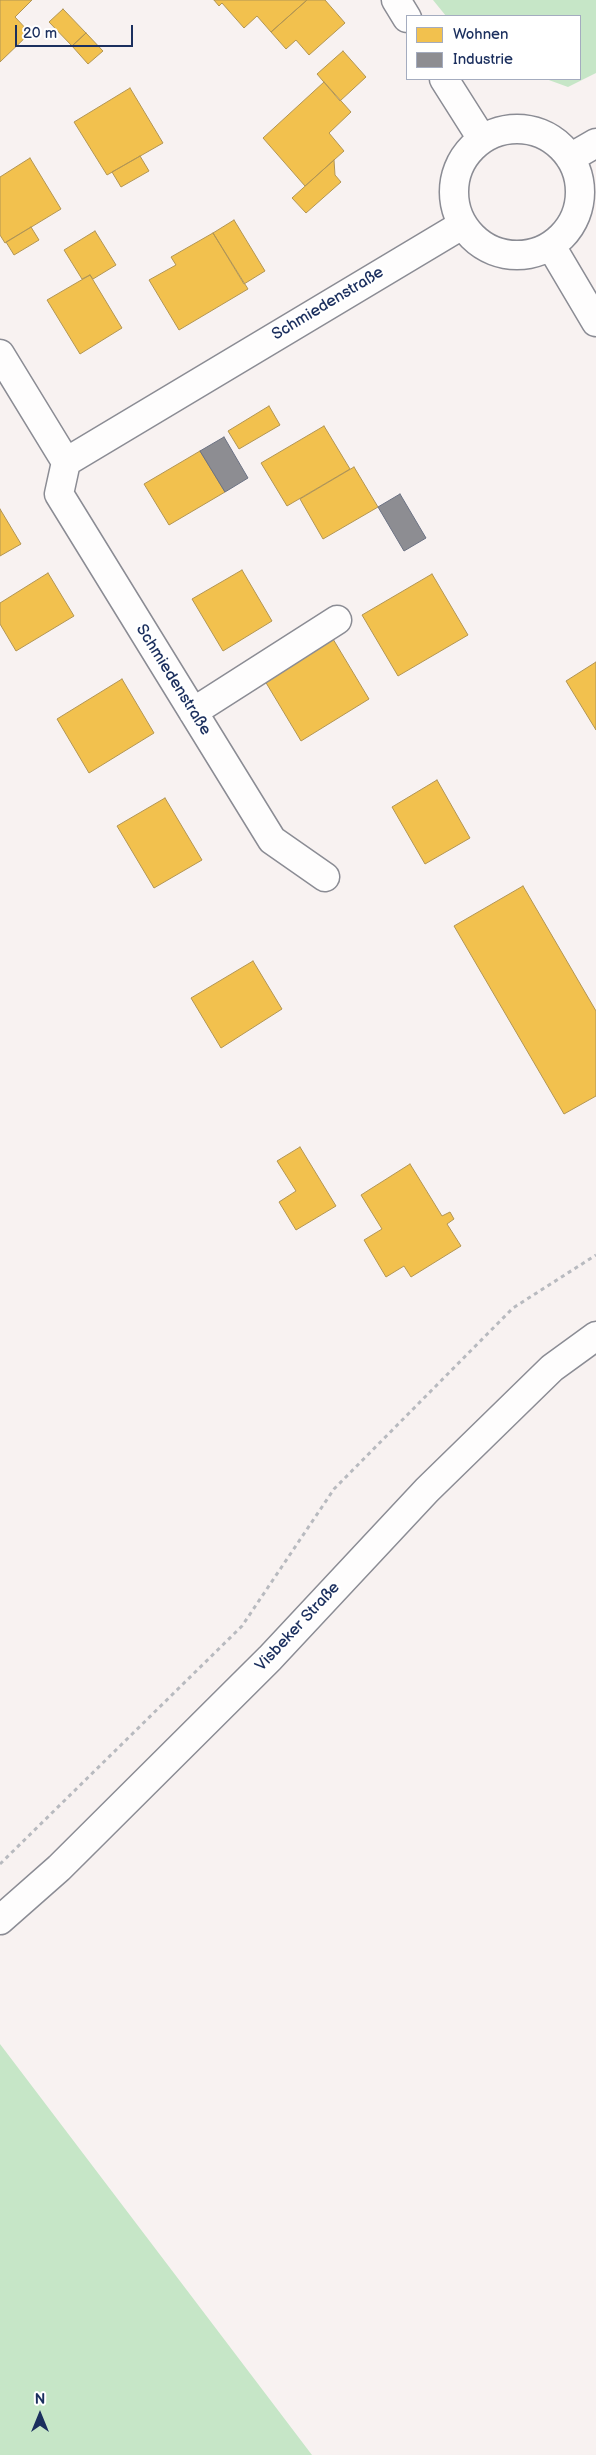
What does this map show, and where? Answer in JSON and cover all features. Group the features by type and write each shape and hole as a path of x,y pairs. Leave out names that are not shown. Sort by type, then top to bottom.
{"street":[{"path":"396,0 406,16"},
{"path":"445,80 482,139"},
{"path":"520,130 540,133 557,143 570,158 578,176 580,196 576,216 566,232 551,246 533,254 513,256 494,252 477,242 462,225 455,209 453,189 458,170 468,152 482,139 500,132 520,130"},
{"path":"570,158 596,143"},
{"name":"Schmiedenstraße","path":"324,877 272,840 59,494 66,462 462,225"},
{"path":"551,246 596,322"},
{"path":"0,354 66,462"},
{"path":"193,712 337,620"},
{"name":"Visbeker Straße","path":"0,1920 59,1868 270,1658 434,1483 552,1368 596,1336"}],"path":[{"path":"0,1864 242,1626 334,1489 513,1308 596,1254"}],"green space":[{"path":"433,0 596,0 596,73 568,87 549,80 581,80 581,15 445,15"},
{"path":"0,2044 312,2455 0,2455"}],"building: Wohnen":[{"path":"0,0 32,0 15,17 30,33 0,62"},
{"path":"214,0 307,0 271,32 257,16 244,28 222,3 219,6"},
{"path":"307,0 325,0 345,23 309,55 296,40 286,49 271,32"},
{"path":"63,9 86,33 72,46 49,22"},
{"path":"86,33 103,51 88,64 72,46"},
{"path":"343,51 366,77 340,101 317,74"},
{"path":"324,82 351,112 329,133 344,151 305,186 263,138"},
{"path":"130,88 163,143 107,175 74,122"},
{"path":"140,156 149,171 121,187 112,172"},
{"path":"30,158 61,209 5,243 0,235 0,177"},
{"path":"334,160 335,175 341,182 306,213 292,198"},
{"path":"234,220 265,271 244,284 213,233"},
{"path":"31,227 39,240 14,255 6,242"},
{"path":"95,231 116,265 93,279 90,275 82,279 64,250"},
{"path":"213,233 248,289 179,330 149,280 176,265 171,257"},
{"path":"90,275 122,328 80,354 47,300"},
{"path":"269,406 280,425 239,449 228,431"},
{"path":"324,426 350,469 287,506 261,463"},
{"path":"200,451 225,492 169,525 144,484"},
{"path":"354,467 378,507 323,539 300,499"},
{"path":"0,509 21,544 0,556"},
{"path":"242,570 272,621 223,651 192,599"},
{"path":"48,573 74,616 16,651 0,624 0,603"},
{"path":"432,574 468,635 398,676 362,615"},
{"path":"333,639 369,699 301,741 265,681"},
{"path":"596,662 596,730 566,681"},
{"path":"122,679 154,733 89,773 57,719"},
{"path":"437,780 470,838 425,864 392,807"},
{"path":"165,798 202,860 154,888 117,826"},
{"path":"523,886 596,1011 596,1096 564,1114 454,926"},
{"path":"253,961 282,1009 221,1048 191,998"},
{"path":"300,1147 336,1206 296,1230 279,1202 296,1191 277,1161"},
{"path":"410,1164 442,1216 450,1212 454,1219 447,1224 461,1246 411,1277 404,1266 386,1277 364,1240 382,1229 361,1195"}],"building: Industrie":[{"path":"224,437 248,478 225,492 200,451"},
{"path":"400,494 426,538 404,551 378,507"}]}
